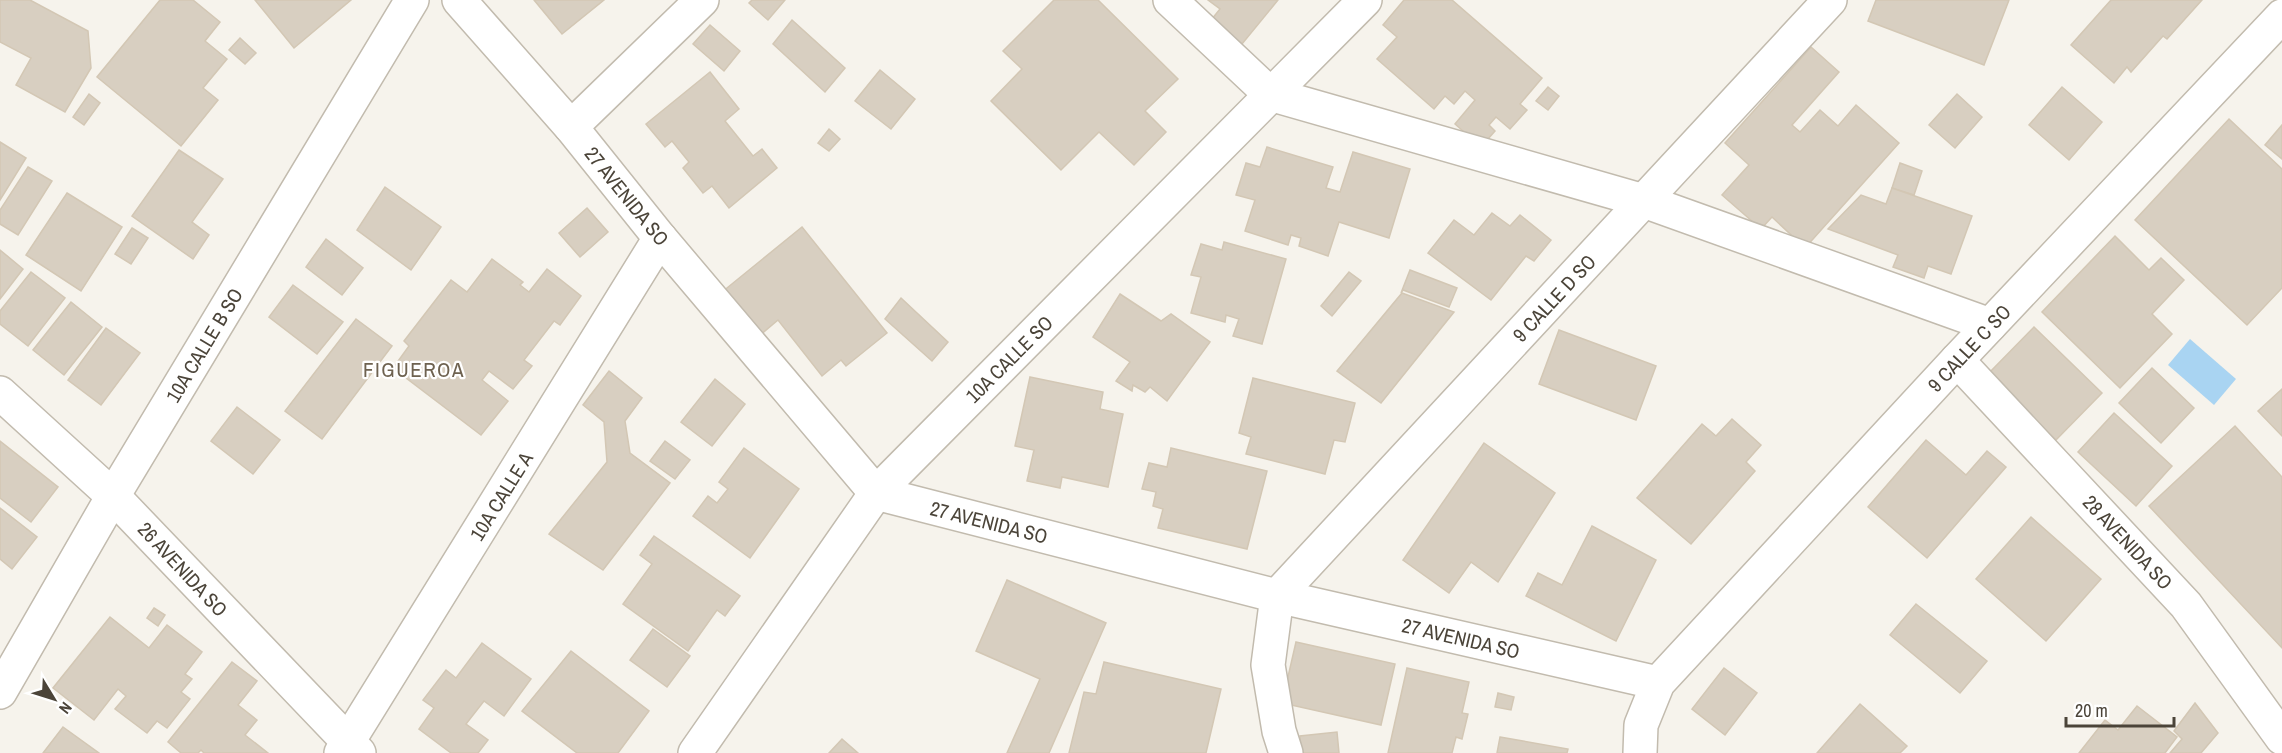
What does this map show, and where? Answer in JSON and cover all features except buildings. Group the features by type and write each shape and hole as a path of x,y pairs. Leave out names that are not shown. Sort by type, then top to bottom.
{"street":[{"name":"10A CALLE B SO","path":"0,692 113,496 412,0"},
{"name":"27 AVENIDA SO","path":"459,0 571,127 660,238 876,493 1276,596 1658,683"},
{"path":"571,127 702,0"},
{"path":"1170,0 1270,94 1644,201 1990,325"},
{"name":"10A CALLE SO","path":"695,753 876,493 1365,0"},
{"name":"9 CALLE D SO","path":"1276,596 1830,0"},
{"name":"9 CALLE C SO","path":"1658,683 1957,360 2282,16"},
{"name":"10A CALLE A","path":"349,750 660,238"},
{"name":"28 AVENIDA SO","path":"1957,360 2187,605 2282,738"},
{"name":"26 AVENIDA SO","path":"0,393 113,496 349,750"},
{"path":"1276,596 1268,666 1279,731 1286,753"},
{"path":"1640,753 1641,725 1658,683"}],"water":[{"path":"2190,339 2236,379 2214,405 2168,365"}],"district":[{"name":"FIGUEROA","path":"414,369"}]}
